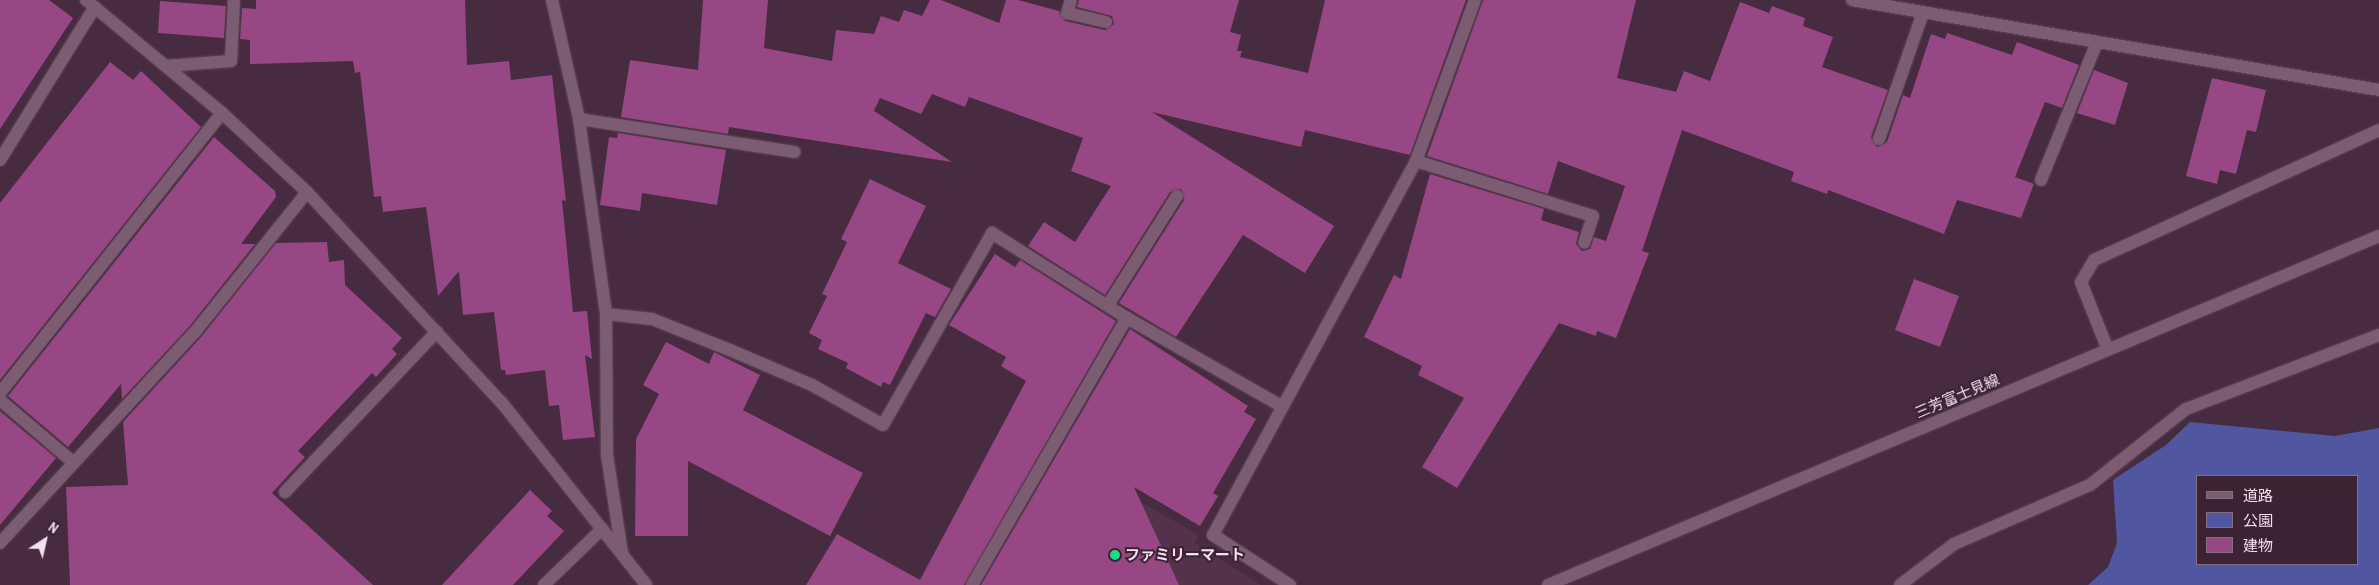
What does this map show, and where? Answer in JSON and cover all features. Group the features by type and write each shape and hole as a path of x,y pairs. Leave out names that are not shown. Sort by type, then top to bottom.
{"street":[{"path":"166,66 231,61 234,0"},
{"path":"552,0 579,119 606,314 607,455 622,556"},
{"path":"1071,0 1067,13 1106,22"},
{"path":"1290,585 1213,535 1281,406 1416,161 1475,0"},
{"path":"1852,0 1876,2 1923,13 2379,90"},
{"path":"0,160 91,4 222,113 307,192 502,403 646,585"},
{"path":"1879,138 1923,13"},
{"path":"2041,180 2097,42"},
{"path":"0,393 222,113"},
{"path":"579,119 794,152"},
{"path":"2108,350 2081,282 2094,260 2379,130"},
{"path":"1416,161 1593,216 1584,243"},
{"path":"0,543 195,332 307,192"},
{"path":"1108,305 1177,196"},
{"path":"606,314 652,319 730,350 812,385 883,425 992,233 1127,318 1281,406"},
{"name":"三芳富士見線","path":"1548,585 2379,236"},
{"path":"972,585 1127,318"},
{"path":"285,492 437,331"},
{"path":"1900,585 1954,544 2090,485 2186,409 2379,336"},
{"path":"0,400 74,463"},
{"path":"544,585 602,529"}],"shaded area":[{"path":"1100,479 1199,535 1195,543 1261,585 1044,585"}],"green space":[{"path":"2190,422 2335,436 2379,428 2379,585 2088,585 2108,567 2117,543 2113,480 2166,445"}],"building":[{"path":"0,0 49,0 73,18 0,129"},
{"path":"256,0 465,0 467,65 509,61 511,80 552,75 566,201 562,200 573,312 587,311 592,359 585,355 595,437 563,440 559,405 549,406 545,370 506,375 505,370 501,370 494,312 463,315 459,271 438,296 426,207 383,212 381,196 374,197 360,72 355,73 353,61 250,64 250,40 240,39 242,8 256,9"},
{"path":"703,0 768,0 764,48 832,61 836,30 874,34 881,16 899,22 904,10 922,16 930,0 941,0 999,23 1006,0 1018,0 1059,11 1065,21 1105,30 1114,24 1112,16 1077,7 1079,0 1239,0 1230,32 1241,35 1237,51 1242,51 1240,57 1308,73 1325,0 1466,0 1410,155 1305,130 1301,147 1152,112 1334,226 1305,273 1243,235 1176,337 1119,303 1184,200 1181,189 1170,192 1105,295 1028,246 1044,222 1075,242 1111,186 1071,171 1083,138 969,97 965,107 932,94 921,114 880,98 874,111 952,162 729,127 728,134 621,117 630,60 698,70"},
{"path":"1483,0 1636,0 1617,78 1676,92 1684,71 1710,81 1740,2 1769,13 1772,6 1805,18 1803,26 1833,37 1822,67 1888,90 1871,137 1877,147 1887,142 1903,95 1910,98 1931,34 1945,39 1947,33 2012,55 2017,42 2079,65 2062,108 2045,102 2015,177 2034,184 2021,218 1957,200 1944,234 1828,190 1827,194 1791,181 1794,172 1682,130 1642,251 1649,253 1616,338 1597,331 1596,336 1559,323 1457,488 1422,467 1464,398 1418,375 1422,366 1364,337 1394,275 1401,279 1430,174 1544,209 1541,220 1579,232 1576,244 1582,251 1590,249 1594,237 1606,241 1625,186 1558,161 1548,194 1427,156"},
{"path":"160,1 226,6 224,38 158,33"},
{"path":"110,62 133,80 141,71 201,127 0,380 0,203"},
{"path":"2094,70 2128,83 2115,125 2077,113"},
{"path":"2212,78 2266,90 2256,132 2247,130 2236,174 2220,170 2217,184 2186,176"},
{"path":"618,133 726,150 717,205 642,193 640,211 600,205 609,137 617,138"},
{"path":"214,137 275,191 276,197 241,244 255,244 189,327 122,399 121,384 68,447 8,396"},
{"path":"870,179 926,206 898,263 951,289 935,317 926,313 890,385 883,382 881,387 846,368 848,363 818,349 822,340 809,333 827,296 822,294 847,242 841,239"},
{"path":"327,242 329,262 344,260 345,285 402,338 392,349 397,354 376,377 372,373 298,451 305,457 272,493 373,585 70,585 66,487 128,485 123,422 201,337 276,243"},
{"path":"995,254 1015,267 1020,260 1116,321 964,585 806,585 837,534 920,580 1026,381 1001,366 1006,357 949,325"},
{"path":"1914,279 1959,296 1940,347 1895,330"},
{"path":"1130,329 1248,406 1244,412 1256,419 1213,493 1218,496 1200,526 1134,487 1179,585 981,585"},
{"path":"666,342 709,364 714,352 760,375 743,410 863,473 830,536 688,461 688,536 635,536 636,439 659,394 643,385"},
{"path":"0,411 56,458 0,525"},
{"path":"530,490 552,511 547,516 564,531 513,585 442,585"}],"place":[{"name":"ファミリーマート","path":"1115,555"}]}
